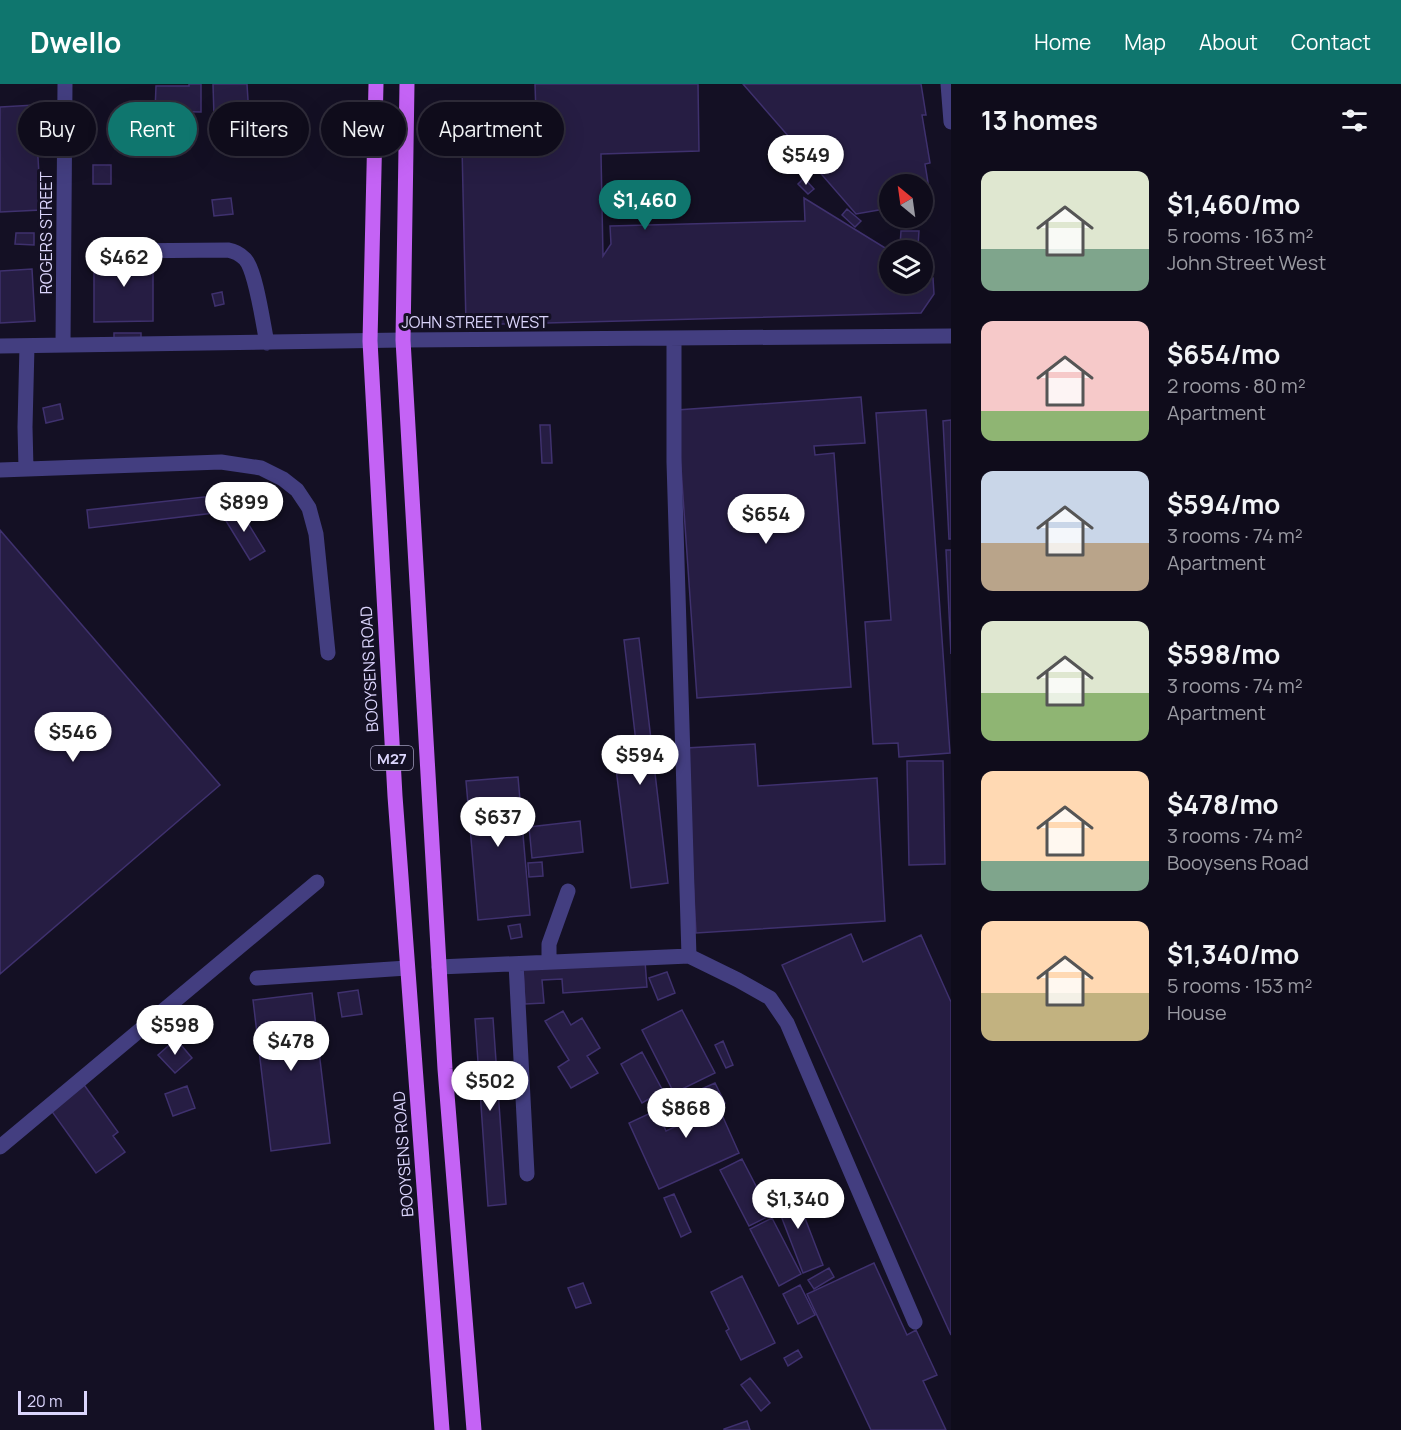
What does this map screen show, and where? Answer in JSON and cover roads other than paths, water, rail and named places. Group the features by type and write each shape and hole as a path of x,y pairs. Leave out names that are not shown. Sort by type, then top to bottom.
{"main road":[{"name":"BOOYSENS ROAD","path":"376,84 370,341 394,796 442,1430"},
{"name":"M27","path":"407,84 403,340 445,1069 474,1430"}],"street":[{"name":"ROGERS STREET","path":"63,345 65,84"},
{"path":"948,84 951,122"},
{"path":"114,251 228,250 236,252 250,267 267,342"},
{"name":"JOHN STREET WEST","path":"0,346 951,336"},
{"path":"674,338 674,462 689,957"},
{"path":"26,469 27,346"},
{"path":"0,470 221,462 261,468 283,479 297,490 309,508 316,534 328,653"},
{"path":"0,1147 317,882"},
{"path":"549,962 549,944 568,891"},
{"path":"439,967 689,957 770,998 787,1023 915,1322"},
{"path":"516,964 527,1174"},
{"path":"257,978 407,968"}]}
